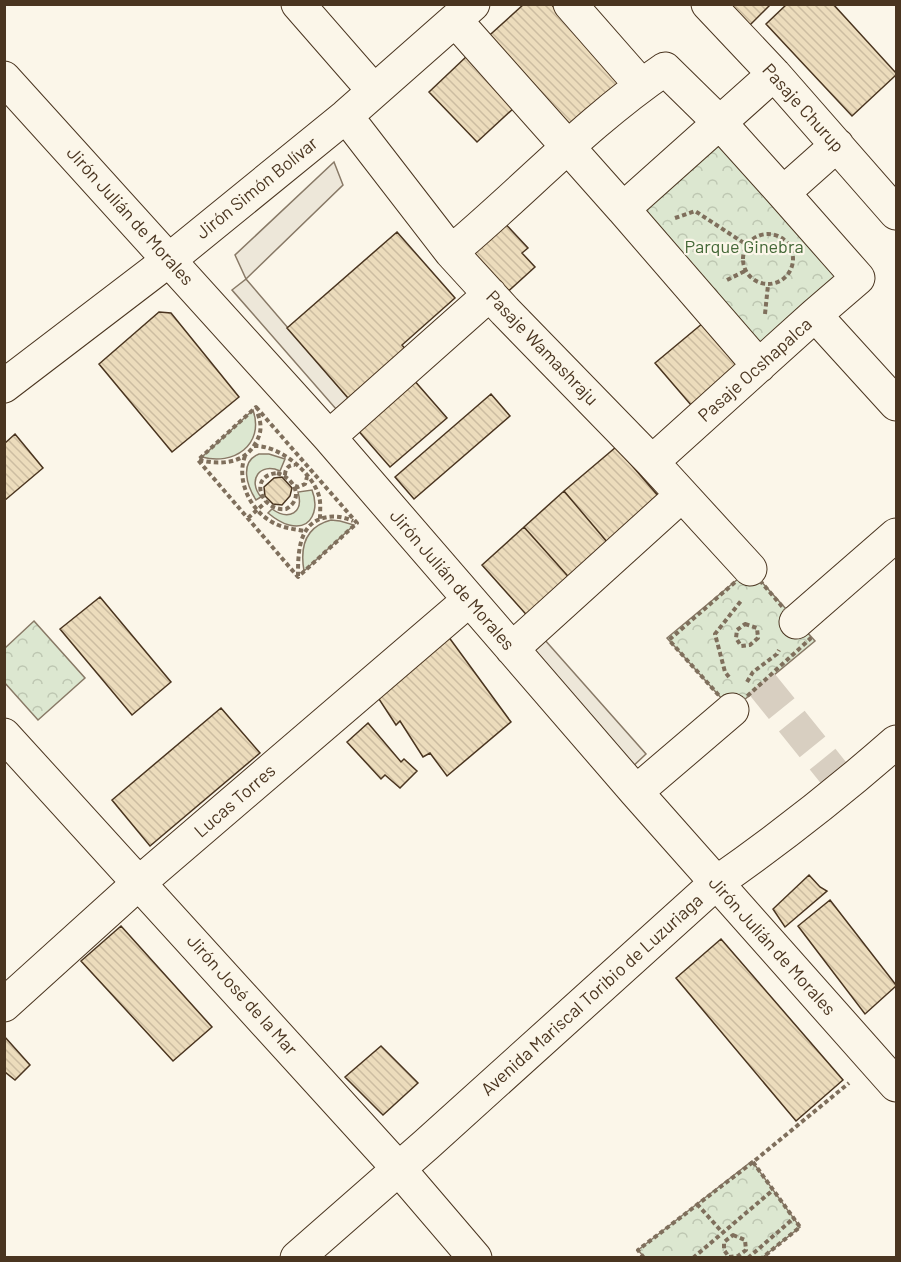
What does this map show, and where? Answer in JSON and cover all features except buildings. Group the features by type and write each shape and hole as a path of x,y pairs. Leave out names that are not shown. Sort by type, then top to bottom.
{"street":[{"path":"298,4 374,91"},
{"path":"570,4 641,85"},
{"name":"Pasaje Churup","path":"708,4 894,206"},
{"path":"464,12 567,146 759,366"},
{"name":"Jirón Simón Bolívar","path":"4,386 169,260 346,116 464,12"},
{"path":"451,252 567,146 641,85 665,69 720,123 783,193 837,146"},
{"path":"632,219 720,123 774,74"},
{"name":"Jirón Julián de Morales","path":"4,78 329,437 636,792 897,1085"},
{"name":"Pasaje Wamashraju","path":"346,116 451,252 682,495 747,580"},
{"name":"Pasaje Ocshapalca","path":"652,462 858,278 783,193"},
{"path":"329,437 497,302"},
{"path":"815,315 897,404"},
{"path":"512,649 682,495"},
{"path":"789,634 897,536"},
{"name":"Lucas Torres","path":"4,1005 140,882 469,600"},
{"path":"636,792 734,697"},
{"name":"Jirón José de la Mar","path":"4,735 140,882 398,1168 475,1257"},
{"name":"Avenida Mariscal Toribio de Luzuriaga","path":"297,1257 716,883 845,787 897,742"}],"path":[{"path":"632,219 695,211 747,245"},
{"path":"763,234 783,239 790,247 793,257 792,268 778,283 768,285 758,283 745,271 743,262 747,245 754,238 763,234"},
{"path":"198,460 218,463 245,456 258,439 261,427 256,407"},
{"path":"198,460 256,407"},
{"path":"256,407 357,523"},
{"path":"254,446 268,447 278,451 308,476 319,497 320,519"},
{"path":"245,456 242,471 245,487 257,510 265,518 278,525 305,531"},
{"path":"198,460 298,577"},
{"path":"285,475 290,465 298,467"},
{"path":"303,471 308,467"},
{"path":"294,485 296,497 294,503 286,509 276,508 266,502 261,495 262,480 271,474 285,475 298,487 302,487 307,482 308,476"},
{"path":"248,518 266,502"},
{"path":"298,577 300,548 305,531 313,523 324,517 335,516 357,523"},
{"path":"298,577 357,523"},
{"path":"734,697 810,639 789,634 747,580"},
{"path":"734,697 669,640 747,580"},
{"path":"734,697 715,634 747,580"},
{"path":"745,624 757,628 758,638 750,645 741,646 736,638 737,630 745,624"},
{"path":"734,697 753,672 777,654 789,634"},
{"path":"644,1257 638,1250 753,1161 875,1061"},
{"path":"753,1161 800,1227 762,1257"},
{"path":"693,1257 773,1190"},
{"path":"697,1204 722,1232"},
{"path":"748,1257 794,1218"},
{"path":"733,1235 745,1240 746,1250 738,1256 729,1257 723,1250 724,1242 733,1235"}],"green space":[{"name":"Parque Ginebra","path":"720,123 858,278 759,366 623,209"},
{"path":"253,410 256,422 254,433 244,450 225,458 202,457"},
{"path":"259,454 269,454 285,459 280,471 267,469 258,474 255,484 261,497 256,500 248,481 247,468 253,458"},
{"path":"312,490 314,511 304,525 286,524 268,513 272,509 278,513 294,513 299,505 298,492"},
{"path":"331,520 354,525 304,571 303,554 306,540 315,528"},
{"path":"750,569 815,641 732,710 667,638"},
{"path":"34,621 85,678 38,720 4,682 5,648"},
{"path":"752,1161 800,1227 763,1257 644,1257 638,1250"}],"shaded area":[{"path":"334,162 343,185 246,279 235,255"},
{"path":"246,279 355,406 343,417 232,290"},
{"path":"544,639 646,754 629,770 528,653"}],"tunnel":[{"path":"761,683 845,787"}]}
